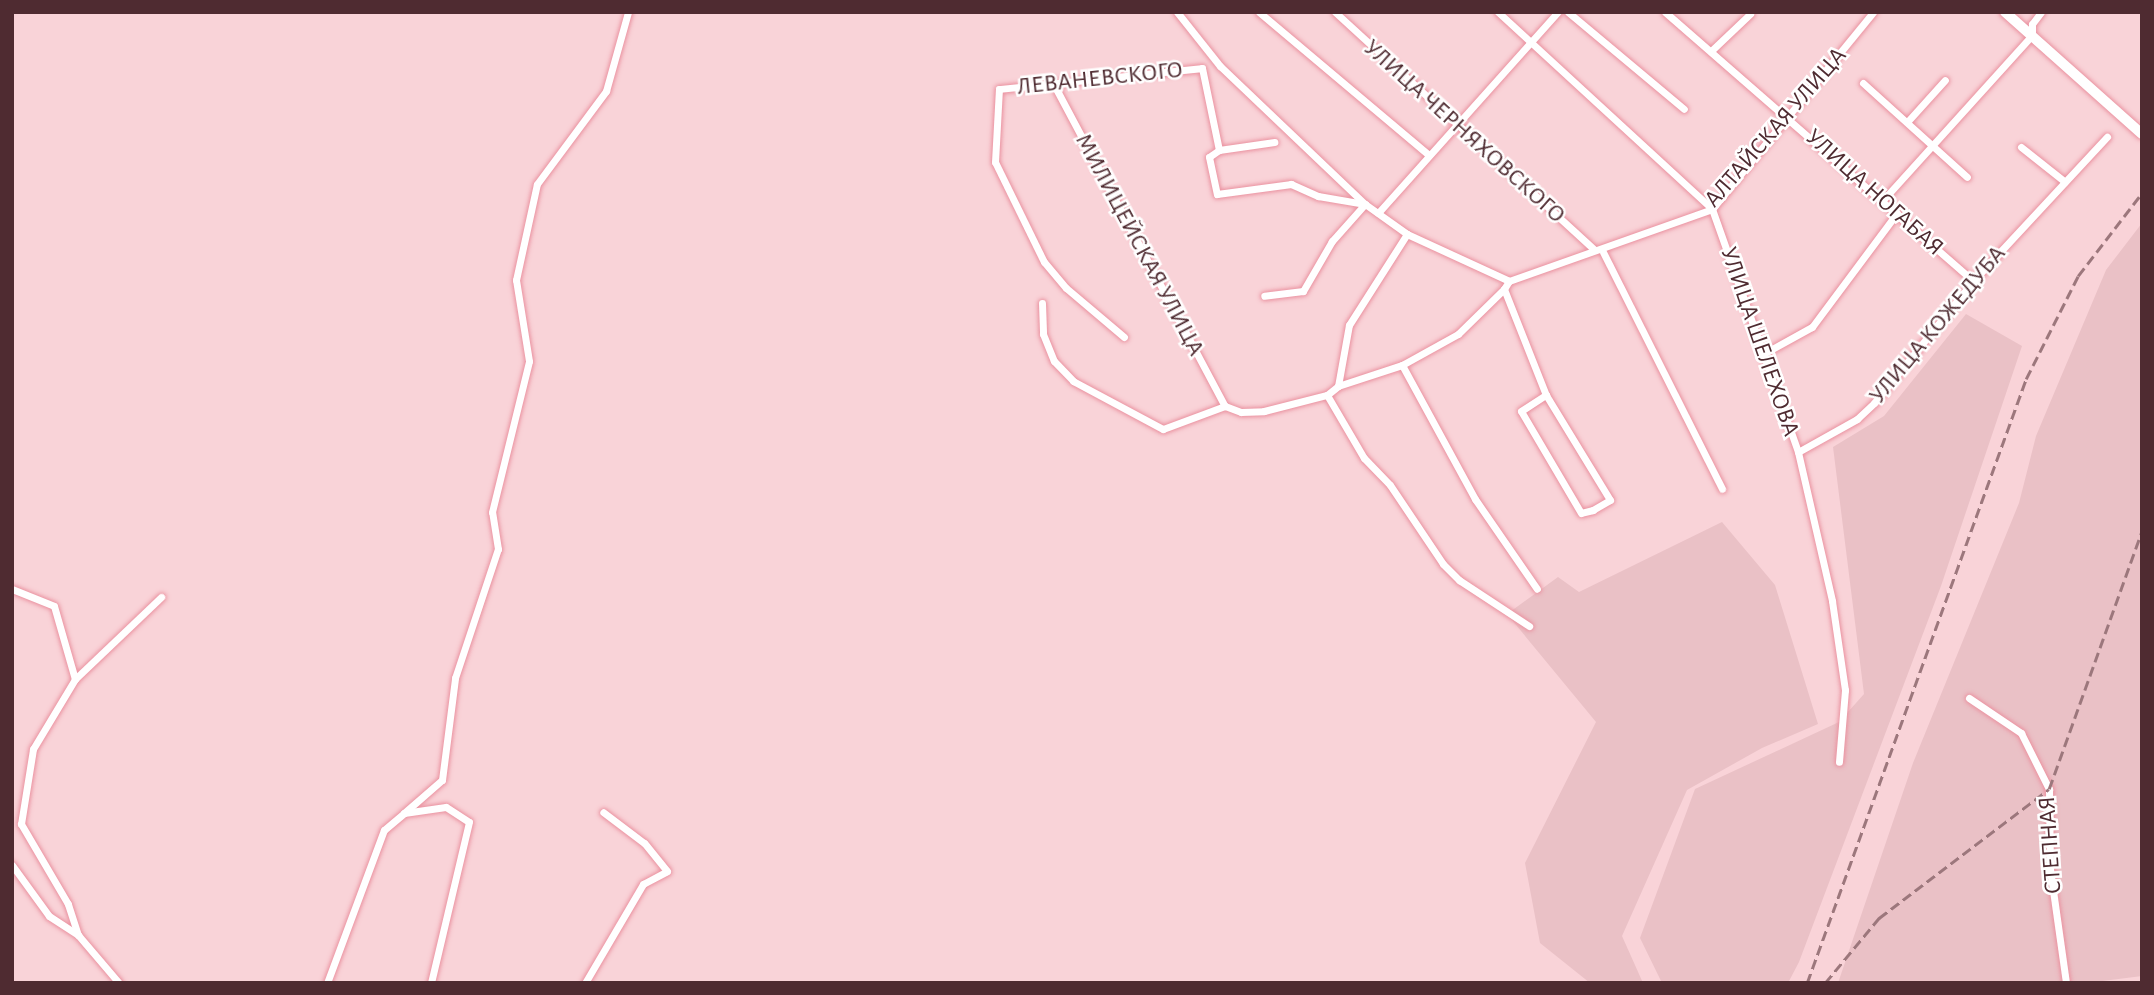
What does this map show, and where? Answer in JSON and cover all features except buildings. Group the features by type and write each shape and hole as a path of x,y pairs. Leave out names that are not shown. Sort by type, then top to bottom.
{"street":[{"path":"327,983 384,830 442,780 455,678 498,548 492,512 529,361 516,280 537,184 606,91 628,12"},
{"name":"ЛЕВАНЕВСКОГО","path":"1177,12 1220,66 1365,204 1407,234 1509,281"},
{"path":"1259,12 1429,155"},
{"name":"УЛИЦА ЧЕРНЯХОВСКОГО","path":"1335,12 1599,251 1722,489"},
{"name":"УЛИЦА ШЕЛЕХОВА","path":"1498,12 1529,44 1712,209 1798,452 1832,601 1845,690 1839,762"},
{"path":"1378,213 1558,12"},
{"path":"1567,12 1684,109"},
{"name":"УЛИЦА НОГАБАЯ","path":"1665,12 1973,281"},
{"name":"АЛТАЙСКАЯ УЛИЦА","path":"1509,281 1712,209 1873,12"},
{"path":"2005,12 2142,134"},
{"path":"1883,200 2032,35 2032,24 2041,12"},
{"path":"1711,51 1750,15"},
{"name":"ЛЕВАНЕВСКОГО","path":"1124,337 1066,288 1044,262 995,162 999,89 1202,68 1219,150 1209,157 1217,194 1291,184 1318,196 1365,204"},
{"path":"1908,121 1945,80"},
{"name":"МИЛИЦЕЙСКАЯ УЛИЦА","path":"1053,83 1225,406"},
{"path":"1863,83 1967,177"},
{"name":"УЛИЦА КОЖЕДУБА","path":"1798,452 1857,419 1874,403 1973,281 2107,137"},
{"path":"1219,150 1274,142"},
{"path":"2021,147 2065,182"},
{"path":"1264,296 1303,291 1332,241 1365,204"},
{"path":"1763,354 1812,327 1897,213"},
{"path":"1338,386 1349,325 1407,234"},
{"path":"1042,303 1043,334 1050,352 1073,381 1163,429 1225,406 1241,412 1264,411 1327,395 1338,386 1353,384 1402,365 1458,334 1509,281"},
{"path":"1504,289 1546,395 1610,500 1593,510 1581,513 1521,411 1546,395"},
{"path":"1402,365 1475,499 1537,589"},
{"path":"1327,395 1364,458 1390,485 1443,564 1459,580 1529,626"},
{"path":"12,589 54,606 75,680"},
{"path":"78,935 68,904 21,824 33,749 75,680 161,597"},
{"name":"СТЕПНАЯ","path":"1969,698 2021,733 2049,789 2050,869 2066,983"},
{"path":"404,813 446,807 469,822 431,983"},
{"path":"585,983 643,884 667,871 644,843 603,812"},
{"path":"12,865 50,916 78,935 119,983"}],"shaded area":[{"path":"2142,223 2142,976 2087,983 1838,983 1913,763 2019,503 2036,436 2106,270"},
{"path":"1966,314 2022,346 1941,586 1799,962 1788,983 1662,983 1640,938 1695,789 1839,722 1864,694 1833,447 1884,416"},
{"path":"1722,522 1775,585 1818,724 1762,748 1687,790 1622,936 1643,983 1590,983 1540,943 1525,863 1596,722 1507,614 1558,577 1579,592"}],"railway":[{"path":"1807,983 2026,379 2078,276 2142,193"},
{"path":"1825,983 1879,918 2049,789 2142,530"}]}
